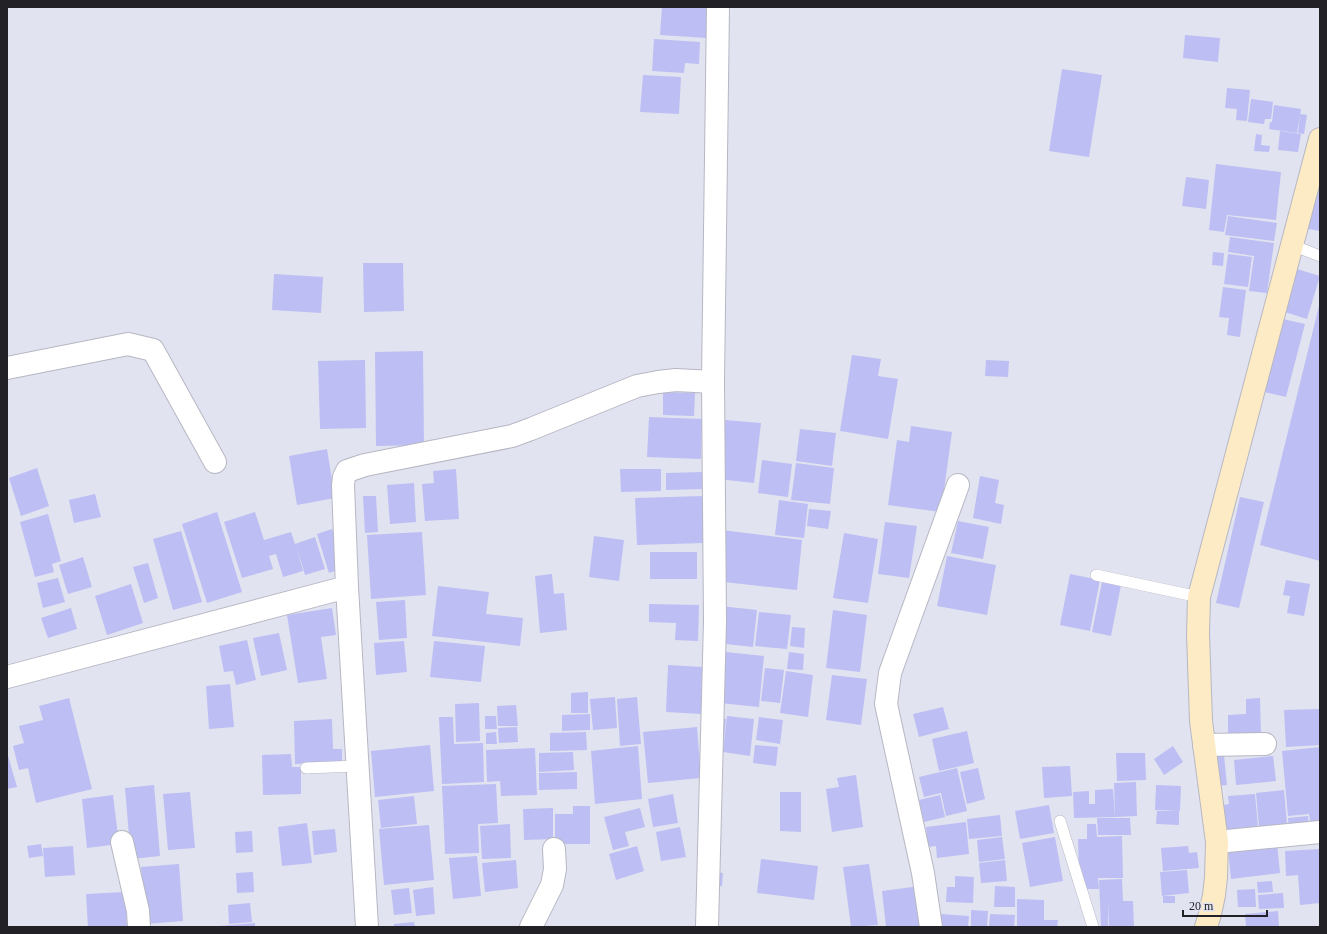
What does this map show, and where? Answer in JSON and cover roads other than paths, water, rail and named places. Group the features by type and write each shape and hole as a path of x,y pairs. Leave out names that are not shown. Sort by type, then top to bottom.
{"street":[{"path":"707,927 715,621 713,382 718,7"},
{"path":"1206,927 1214,895 1217,842 1200,721 1198,642 1199,597 1320,139"},
{"path":"7,368 128,344 153,350 215,462"},
{"path":"367,927 347,587 343,485 344,477 347,471 366,465 512,436 532,430 637,386 676,380 713,382"},
{"path":"931,927 922,873 886,704 890,673 958,485"},
{"path":"7,677 347,587"},
{"path":"1204,745 1265,744"},
{"path":"1217,842 1320,832"},
{"path":"122,842 138,911 139,927"},
{"path":"531,927 552,885 555,869 554,849"}],"lane":[{"path":"1292,245 1320,256"},
{"path":"1096,575 1199,597"},
{"path":"306,768 358,766"},
{"path":"1060,820 1093,927"}]}
